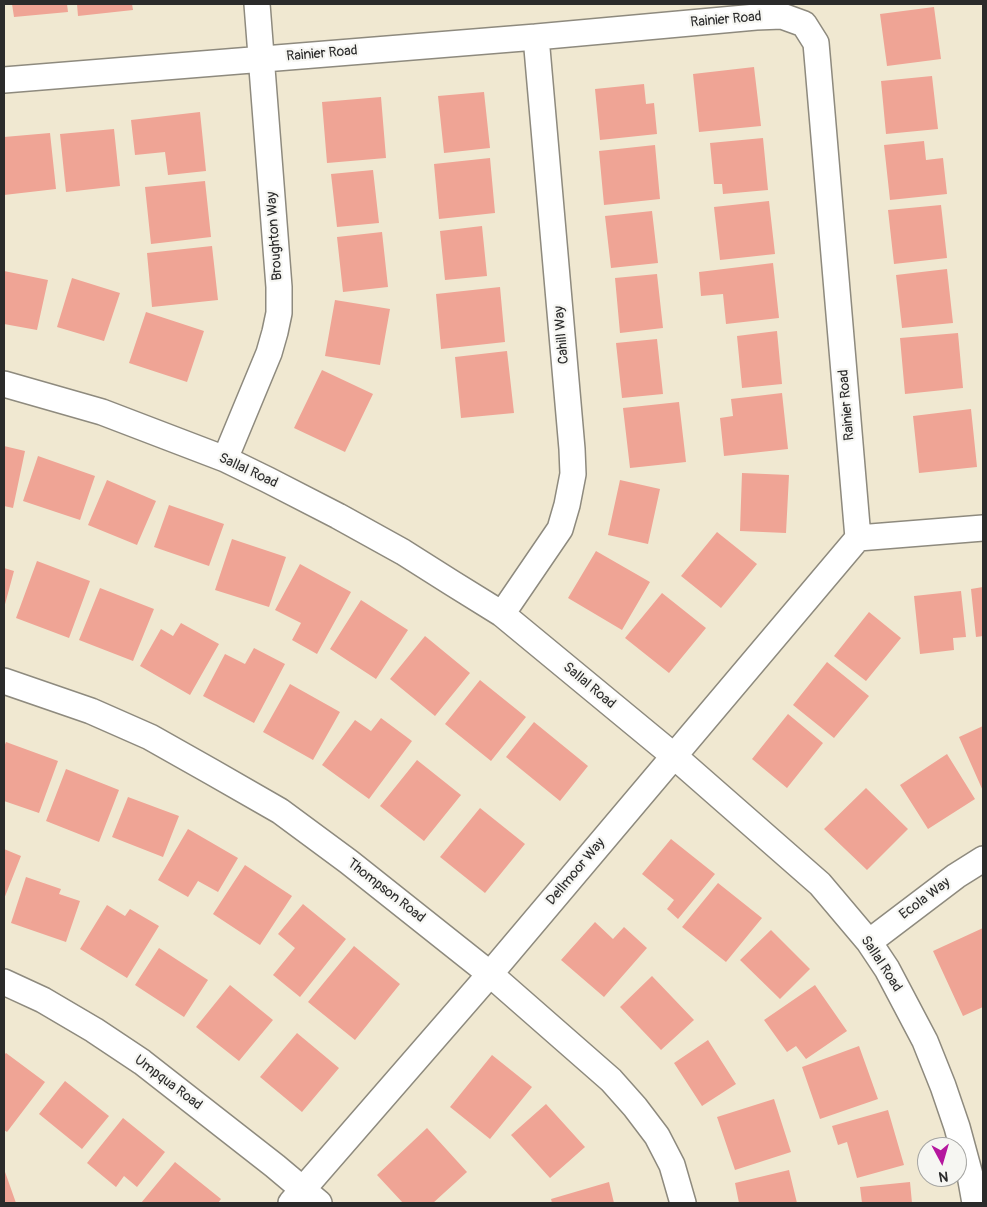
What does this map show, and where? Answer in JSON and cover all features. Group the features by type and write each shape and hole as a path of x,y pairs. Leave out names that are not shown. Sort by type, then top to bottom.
{"street":[{"name":"Broughton Way","path":"225,460 269,353 278,313 279,287 257,4"},
{"name":"Rainier Road","path":"4,80 536,37 756,17 782,16 804,24 816,43 858,538"},
{"name":"Cahill Way","path":"502,614 560,529 573,474 536,37"},
{"name":"Sallal Road","path":"4,384 102,412 225,460 321,507 404,552 502,614 674,756 820,884 869,942 887,969 925,1042 943,1086 957,1127 977,1175 975,1203"},
{"path":"858,538 983,528"},
{"name":"Dellmoor Way","path":"305,1199 490,974 858,538"},
{"name":"Thompson Road","path":"4,682 91,711 150,737 280,811 349,862 490,974 611,1080 635,1106 657,1136 672,1165 683,1203"},
{"name":"Ecola Way","path":"869,942 956,876 983,859"},
{"name":"Umpqua Road","path":"4,982 43,1000 94,1030 142,1062 268,1160 305,1199"}],"building":[{"path":"12,4 67,4 68,12 14,17"},
{"path":"77,4 132,4 133,10 78,16"},
{"path":"934,7 941,59 887,66 880,14"},
{"path":"754,67 761,126 699,132 693,74"},
{"path":"932,76 938,129 886,134 881,81"},
{"path":"644,84 646,104 654,103 657,134 600,140 595,89"},
{"path":"484,92 490,148 444,153 438,96"},
{"path":"381,97 386,158 327,163 322,102"},
{"path":"200,112 206,171 168,175 165,152 135,155 131,120"},
{"path":"114,129 120,186 66,192 60,134"},
{"path":"50,133 56,189 4,195 4,137"},
{"path":"763,138 768,190 723,194 722,184 714,184 710,143"},
{"path":"924,141 926,160 943,158 947,194 890,200 884,145"},
{"path":"655,145 660,199 604,205 599,151"},
{"path":"490,158 495,213 439,219 434,164"},
{"path":"373,170 379,223 337,227 331,174"},
{"path":"205,181 211,237 151,244 145,187"},
{"path":"769,201 775,254 720,260 714,207"},
{"path":"941,205 947,258 894,264 888,210"},
{"path":"652,211 658,263 611,268 605,216"},
{"path":"482,226 487,276 445,280 440,231"},
{"path":"382,232 388,287 343,292 337,237"},
{"path":"212,246 218,300 152,307 147,253"},
{"path":"773,263 779,318 726,324 723,294 701,296 699,272"},
{"path":"947,269 953,323 902,328 896,275"},
{"path":"4,271 48,280 37,330 4,324"},
{"path":"657,274 663,328 620,333 615,278"},
{"path":"72,278 120,293 104,341 57,327"},
{"path":"500,287 505,342 441,349 436,294"},
{"path":"335,300 390,309 380,365 325,356"},
{"path":"146,312 204,331 187,382 129,363"},
{"path":"777,331 782,384 742,388 737,336"},
{"path":"958,333 963,388 905,394 900,338"},
{"path":"657,339 663,394 622,398 616,343"},
{"path":"507,351 514,413 461,418 455,357"},
{"path":"322,370 373,394 345,452 294,428"},
{"path":"782,393 788,449 724,456 720,418 733,416 731,399"},
{"path":"679,402 686,462 630,468 623,408"},
{"path":"971,409 977,467 919,473 913,416"},
{"path":"4,446 25,451 13,508 4,506"},
{"path":"38,456 95,476 80,520 23,501"},
{"path":"742,473 789,475 786,533 740,531"},
{"path":"107,480 156,501 137,545 88,525"},
{"path":"620,480 660,489 648,544 608,535"},
{"path":"169,505 224,524 209,566 154,547"},
{"path":"717,532 757,564 721,608 681,576"},
{"path":"232,539 286,557 269,607 215,590"},
{"path":"596,551 650,582 622,630 568,598"},
{"path":"37,561 90,581 69,638 16,618"},
{"path":"300,564 351,592 317,654 292,640 301,623 275,610"},
{"path":"4,568 14,571 4,608"},
{"path":"983,587 983,636 976,637 971,589"},
{"path":"100,588 154,609 133,661 79,640"},
{"path":"961,591 966,637 953,638 954,650 920,654 914,596"},
{"path":"662,593 706,628 669,673 625,638"},
{"path":"361,600 408,630 376,679 330,649"},
{"path":"869,612 901,638 866,681 834,656"},
{"path":"181,623 219,644 190,695 140,666 161,629 173,636"},
{"path":"425,636 470,673 435,716 390,679"},
{"path":"254,648 285,664 254,723 203,696 225,654 245,664"},
{"path":"827,662 869,696 834,738 793,705"},
{"path":"480,680 526,717 491,761 445,724"},
{"path":"290,684 340,712 313,760 263,732"},
{"path":"788,714 823,743 787,788 752,759"},
{"path":"381,718 412,741 369,799 322,765 355,720 371,731"},
{"path":"534,722 588,766 560,801 506,757"},
{"path":"983,726 983,791 959,737"},
{"path":"6,742 58,761 39,813 4,801 4,747"},
{"path":"947,754 975,799 928,829 900,785"},
{"path":"417,760 461,795 424,841 380,806"},
{"path":"66,769 119,790 99,842 46,821"},
{"path":"866,788 908,829 867,870 824,829"},
{"path":"128,797 179,816 163,857 112,837"},
{"path":"480,808 525,844 485,893 440,857"},
{"path":"188,829 238,858 218,892 198,881 188,897 158,880"},
{"path":"671,839 715,874 678,919 667,909 674,900 642,874"},
{"path":"4,849 21,856 4,899"},
{"path":"245,865 292,896 260,945 213,914"},
{"path":"26,877 61,889 59,894 80,901 66,942 11,923"},
{"path":"718,883 762,918 726,962 682,927"},
{"path":"303,904 346,939 300,997 273,975 295,948 278,934"},
{"path":"107,905 125,916 130,909 159,926 127,978 80,949"},
{"path":"595,922 613,939 624,927 647,948 604,997 561,960"},
{"path":"983,928 983,1007 963,1016 933,951"},
{"path":"771,930 810,969 780,999 740,960"},
{"path":"354,946 400,984 355,1040 308,1002"},
{"path":"159,948 208,980 184,1017 135,985"},
{"path":"652,976 694,1020 661,1050 620,1007"},
{"path":"230,985 273,1020 239,1061 196,1027"},
{"path":"815,985 847,1031 806,1059 796,1046 787,1052 764,1020"},
{"path":"297,1033 339,1068 302,1112 260,1077"},
{"path":"708,1040 736,1084 702,1106 674,1063"},
{"path":"859,1046 878,1099 820,1119 802,1067"},
{"path":"6,1053 45,1082 7,1132 4,1130 4,1055"},
{"path":"492,1055 532,1087 490,1139 450,1107"},
{"path":"65,1081 109,1116 82,1149 39,1114"},
{"path":"774,1099 791,1152 735,1170 717,1117"},
{"path":"546,1104 585,1147 550,1178 511,1135"},
{"path":"888,1110 904,1165 857,1178 847,1142 838,1145 832,1126"},
{"path":"123,1118 165,1152 137,1187 124,1176 116,1187 87,1163"},
{"path":"427,1128 467,1172 433,1203 403,1203 377,1175"},
{"path":"175,1162 221,1199 218,1203 141,1203"},
{"path":"4,1169 16,1203 4,1203"},
{"path":"789,1170 797,1203 739,1203 735,1183"},
{"path":"609,1182 614,1203 552,1203 551,1199"},
{"path":"910,1182 912,1203 862,1203 860,1187"}]}
